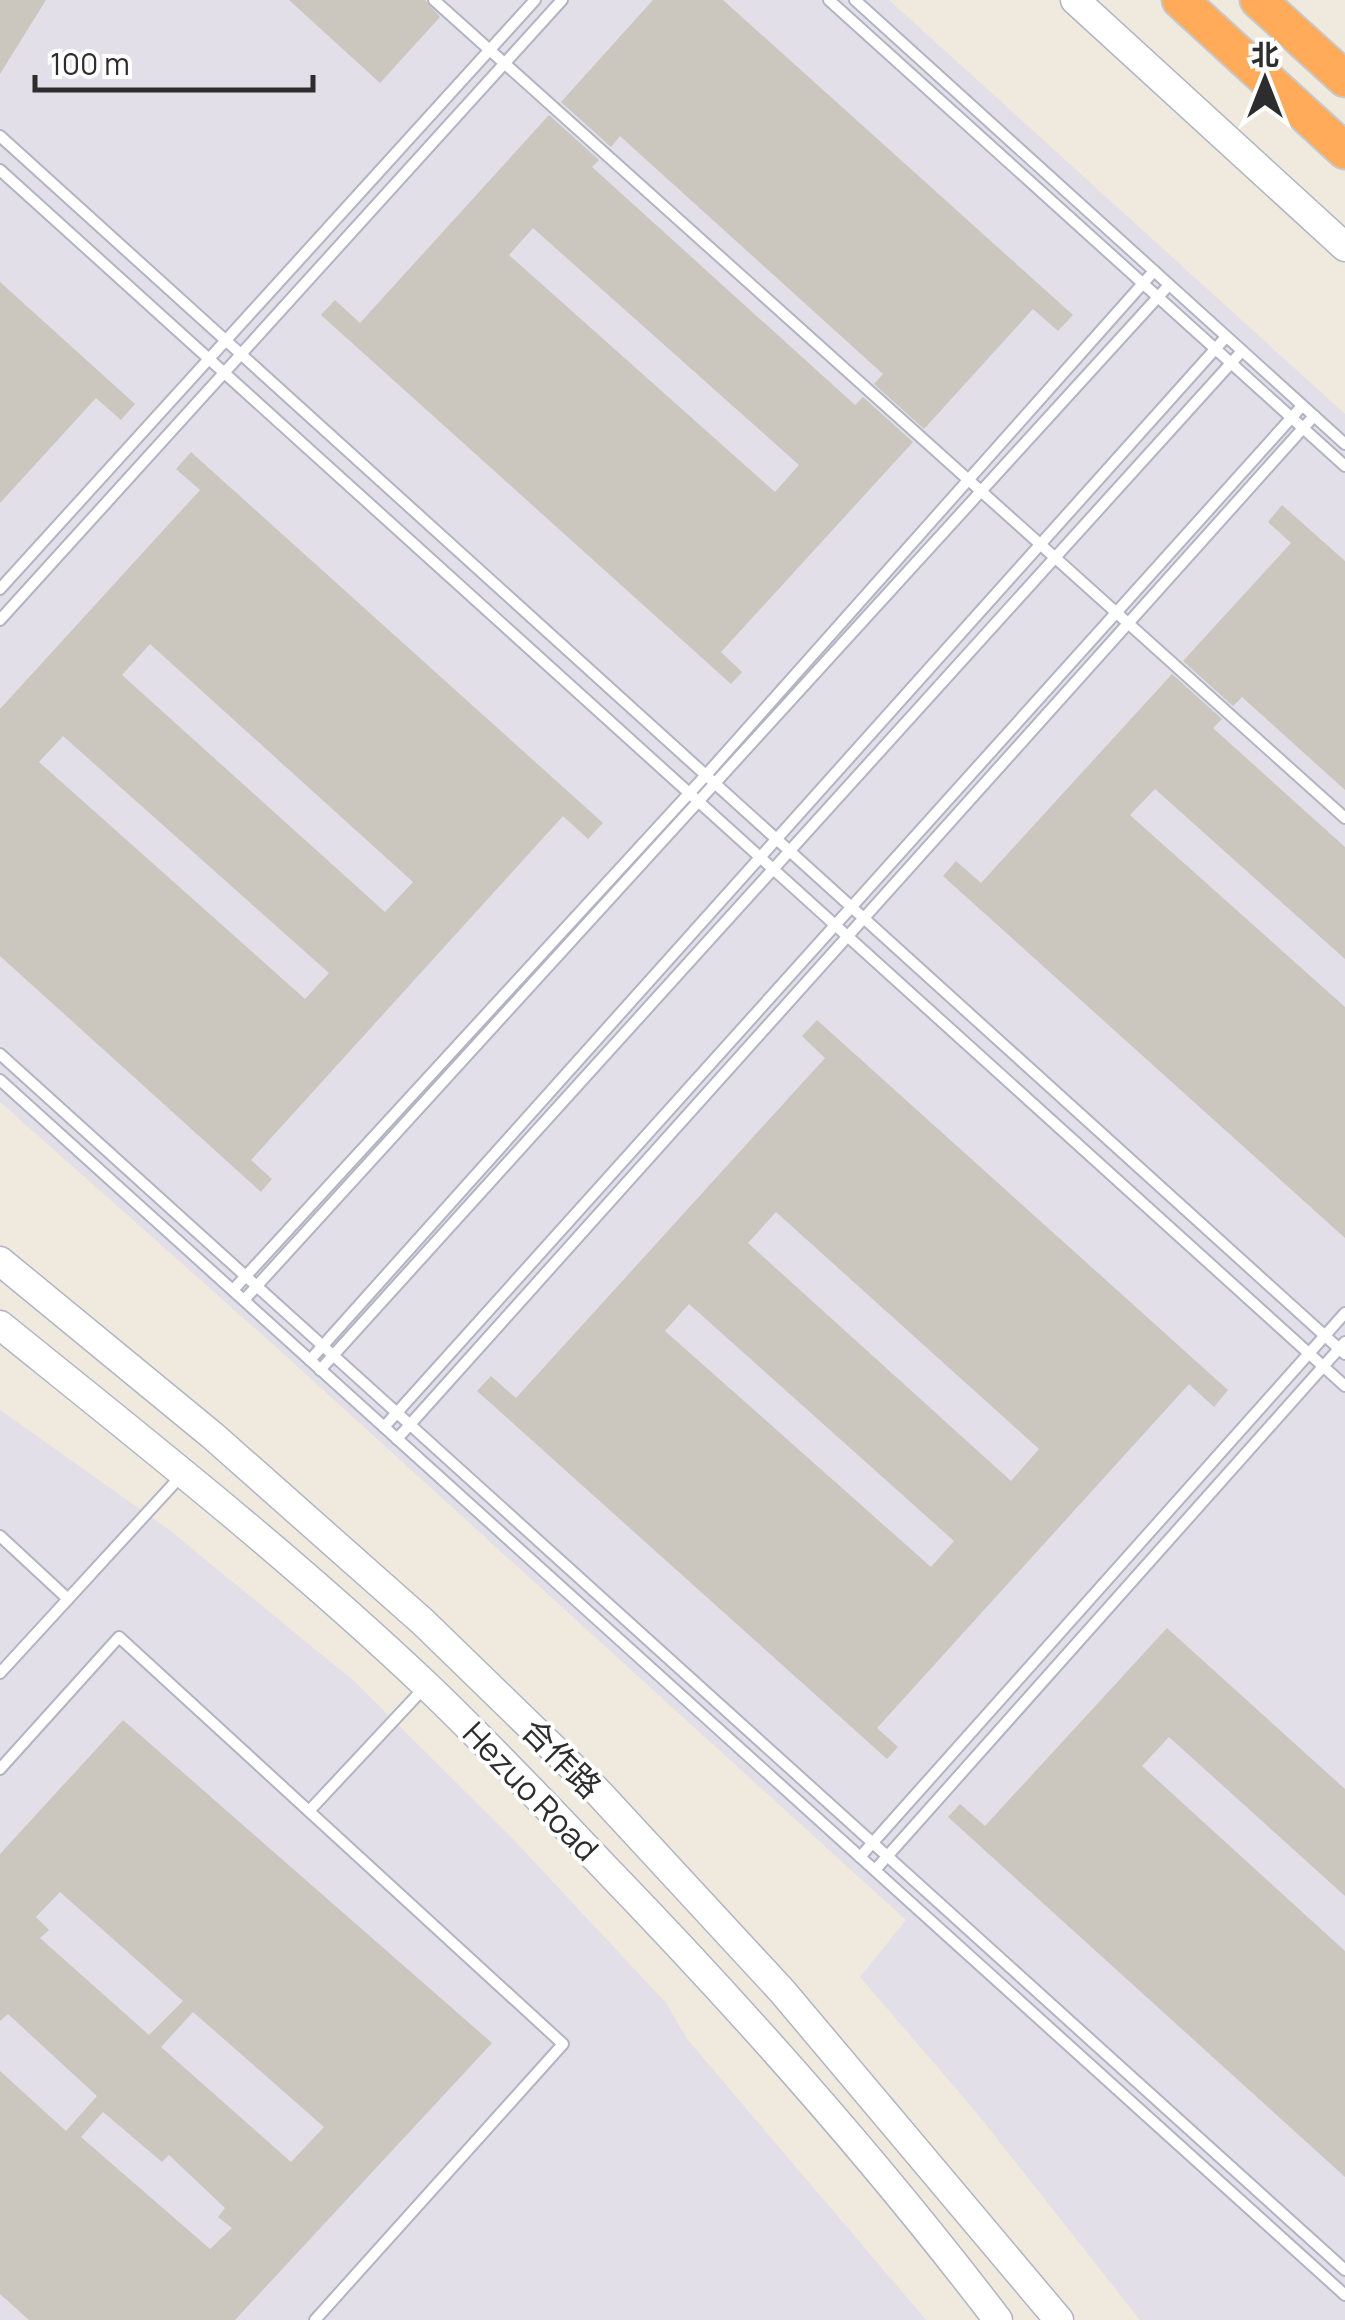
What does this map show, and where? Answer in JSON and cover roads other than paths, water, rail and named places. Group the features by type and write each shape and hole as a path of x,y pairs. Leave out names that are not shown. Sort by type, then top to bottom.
{"highway":[{"path":"1180,0 1345,151"},
{"path":"1258,0 1345,79"}],"main road":[{"path":"1075,0 1345,247"},
{"name":"合作路","path":"0,1261 213,1436 423,1622 598,1792 782,1991 1059,2320"},
{"name":"Hezuo Road","path":"0,1325 184,1472 426,1685 505,1762 730,1999 940,2244 998,2320"}],"lane":[{"path":"434,0 1345,818"},
{"path":"0,589 534,0"},
{"path":"0,620 562,0"},
{"path":"828,0 1345,466"},
{"path":"855,0 1345,444"},
{"path":"0,136 1325,1336 1343,1348 875,1870"},
{"path":"0,170 1345,1386"},
{"path":"232,1290 706,775 1154,271"},
{"path":"244,1300 1170,285"},
{"path":"310,1360 1226,337"},
{"path":"320,1370 1242,351"},
{"path":"384,1427 1302,406"},
{"path":"398,1439 1314,416"},
{"path":"0,1054 1344,2265 1328,2279"},
{"path":"0,1080 1343,2289"},
{"path":"860,1857 1345,1314"},
{"path":"0,1673 184,1472"},
{"path":"0,1536 68,1599"},
{"path":"0,1769 119,1637 563,2044 315,2320"},
{"path":"309,1812 426,1685"}]}
